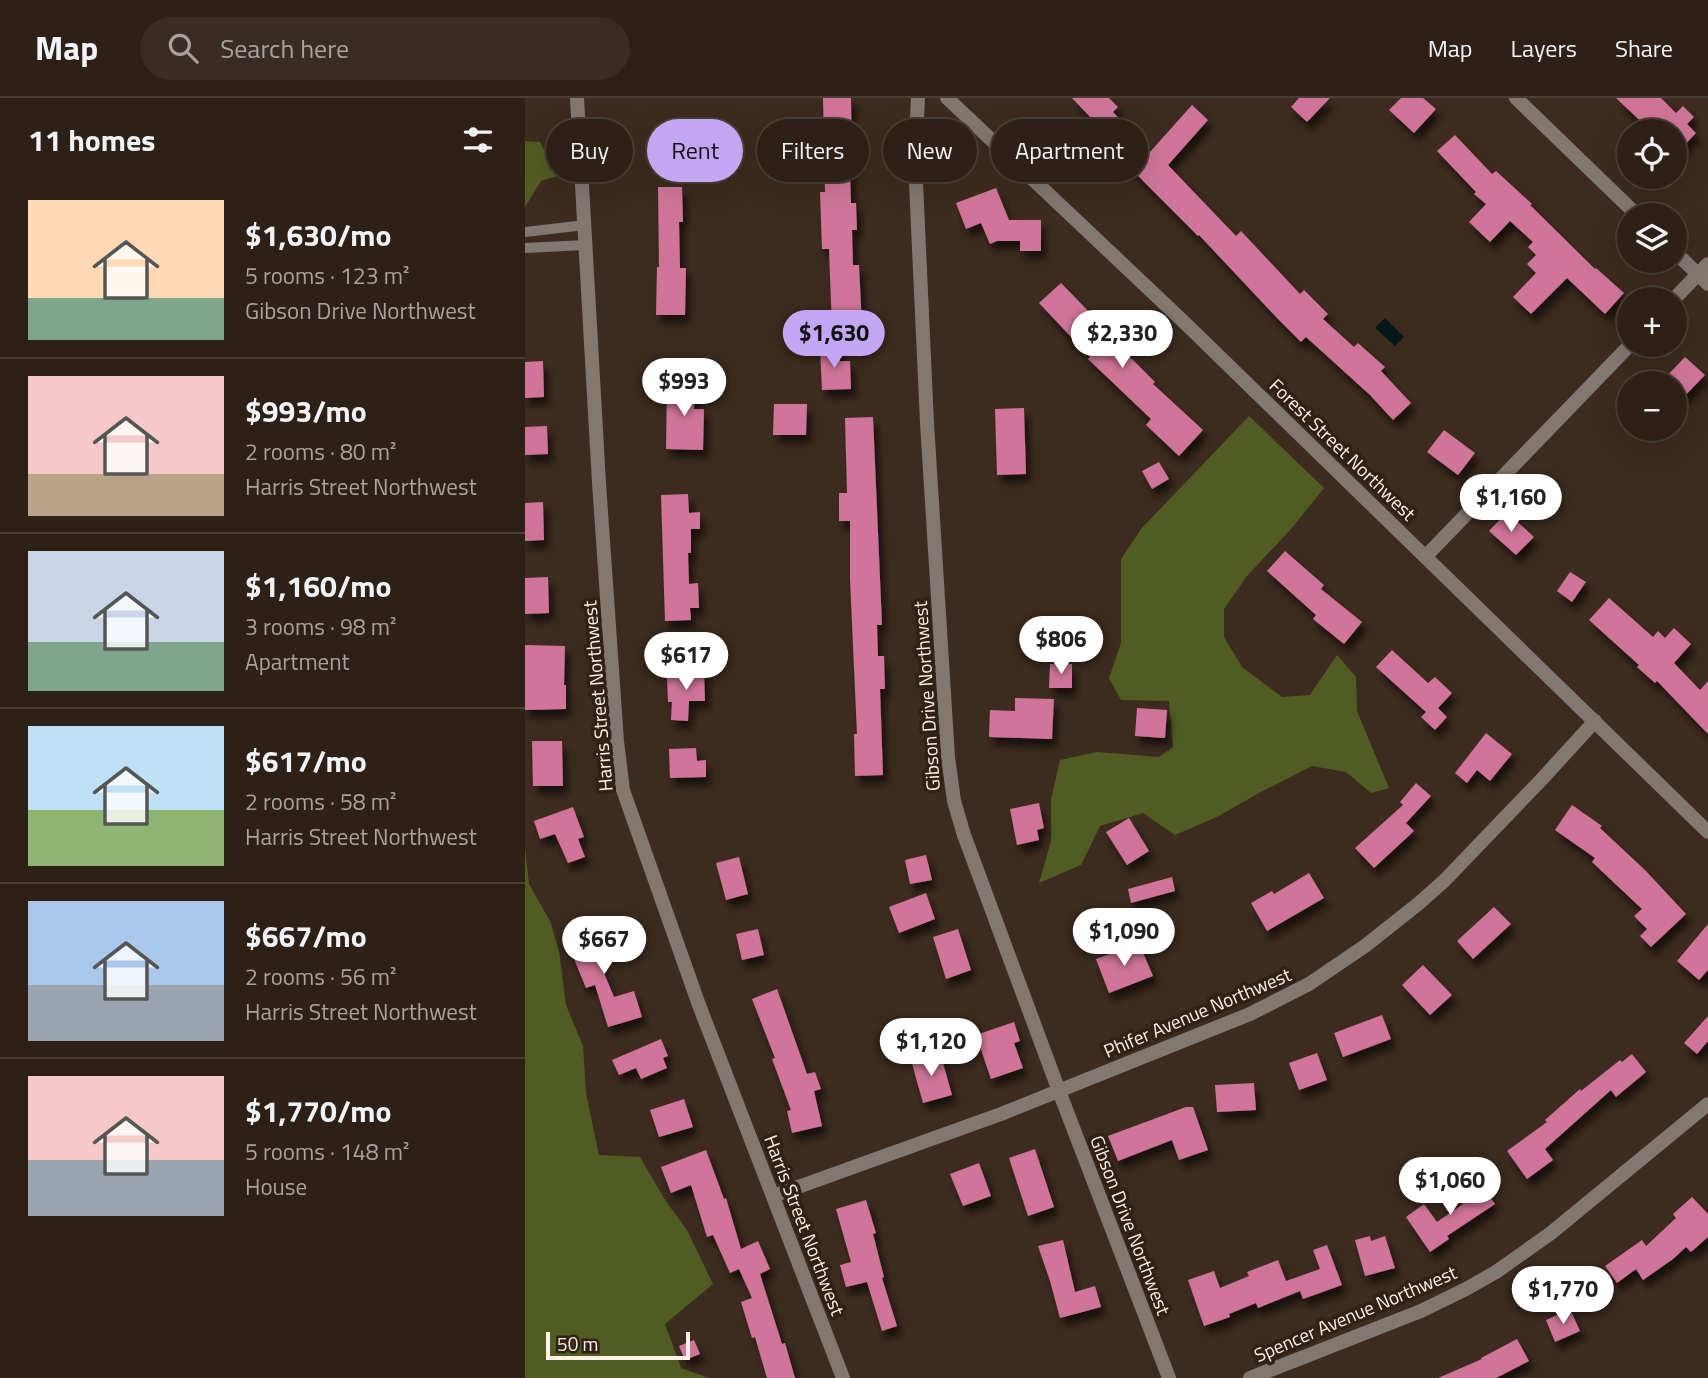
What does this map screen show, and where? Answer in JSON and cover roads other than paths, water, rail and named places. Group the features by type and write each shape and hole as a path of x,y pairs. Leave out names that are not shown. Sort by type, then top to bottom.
{"street":[{"name":"Harris Street Northwest","path":"577,98 617,741 623,790 699,1005 843,1378"},
{"name":"Gibson Drive Northwest","path":"918,98 915,161 927,423 948,757 954,801 964,835 1059,1091 1169,1378"},
{"name":"Forest Street Northwest","path":"947,98 1187,325 1708,832"},
{"path":"1516,98 1625,203"},
{"path":"1687,261 1705,274 1687,289"},
{"path":"1426,556 1618,357"},
{"name":"Phifer Avenue Northwest","path":"773,1196 1001,1114 1250,1014 1309,984 1354,954 1419,904 1595,721"},
{"name":"Spencer Avenue Northwest","path":"1250,1378 1420,1311 1496,1272 1551,1233 1708,1104"}],"lane":[{"path":"525,232 585,225"},
{"path":"525,248 586,245"}]}
